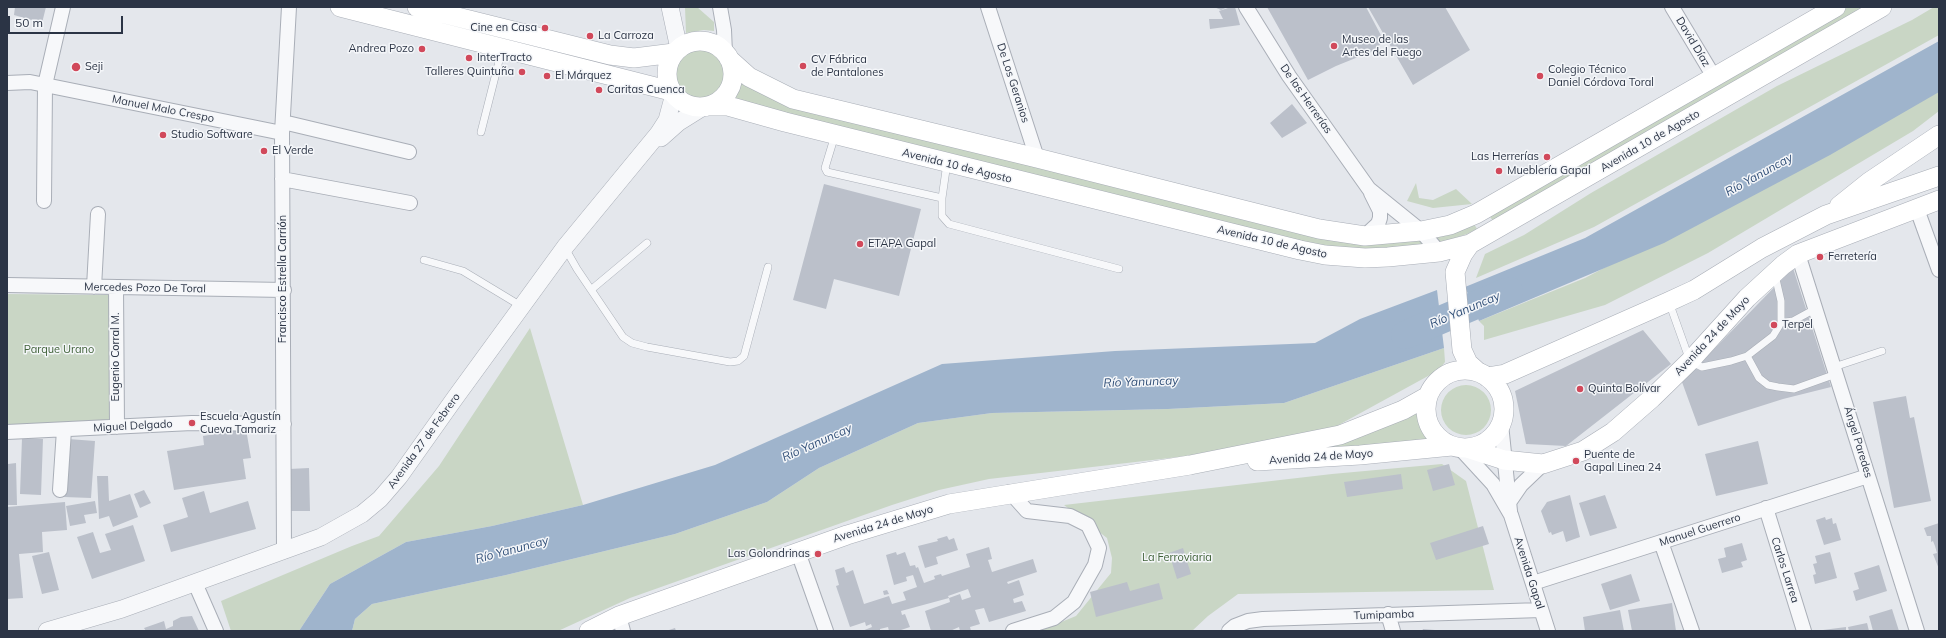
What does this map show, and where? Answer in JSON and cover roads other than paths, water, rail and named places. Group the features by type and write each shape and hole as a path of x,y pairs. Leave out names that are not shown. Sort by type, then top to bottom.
{"main road":[{"path":"340,7 503,38 610,56 634,58 677,51"},
{"path":"417,7 458,12 503,38 672,92 687,105 706,106 725,96 730,88 733,78 727,56 713,44 699,42 692,42 677,51 670,59 667,72 667,78 672,92"},
{"name":"Avenida 10 de Agosto","path":"727,56 749,77 793,100 1037,158 1319,229 1365,236 1421,232 1450,225 1476,214 1836,7"},
{"name":"Avenida 10 de Agosto","path":"706,106 728,106 947,163 1325,255 1365,258 1439,252 1470,244 1882,7"},
{"path":"1826,216 1869,182 1939,135"},
{"path":"1441,378 1459,371 1483,375 1505,374 1694,290 1762,248 1826,216 1939,176"},
{"name":"Avenida 24 de Mayo","path":"1190,465 1360,455 1459,447 1504,460 1543,464 1582,451 1614,432 1652,398 1690,361 1747,298 1774,273 1798,254 1939,200"},
{"path":"1462,350 1456,362 1433,386 1428,396 1426,411 1430,426 1439,438 1459,447 1484,443 1497,432 1501,424 1504,403 1495,384 1468,363 1462,350 1455,272 1463,254 1470,244"},
{"path":"1439,252 1455,272"},
{"name":"Avenida 24 de Mayo","path":"589,631 621,623 798,552 847,535 949,504 1010,492 1190,465 1340,435 1403,410 1428,396"}],"street":[{"path":"44,202 45,85 63,7"},
{"name":"Francisco Estrella Carrión","path":"284,551 284,290 282,127 289,7"},
{"path":"670,7 677,51"},
{"path":"720,7 727,56"},
{"name":"De Los Geranios","path":"988,7 1037,158"},
{"name":"De las Herrerías","path":"1246,7 1290,76 1369,189 1380,211 1380,218 1378,224 1365,236"},
{"name":"David Díaz","path":"1672,7 1714,77"},
{"name":"Manuel Malo Crespo","path":"7,83 30,82 282,127 409,152"},
{"name":"Avenida 27 de Febrero","path":"47,631 122,609 284,551 338,528 362,514 380,498 399,477 521,306 565,248 643,154 667,120 672,92"},
{"name":"Avenida 27 de Febrero","path":"643,154 679,122 706,106"},
{"path":"282,179 410,203"},
{"name":"De las Herrerías","path":"1369,189 1421,232 1439,252"},
{"path":"1917,209 1939,270"},
{"path":"94,287 98,214"},
{"name":"Ángel Paredes","path":"1798,254 1918,631"},
{"name":"Mercedes Pozo De Toral","path":"7,285 284,290"},
{"name":"Eugenio Corral M.","path":"116,287 117,427"},
{"name":"Miguel Delgado","path":"7,432 192,423 284,424"},
{"name":"Avenida Gapal","path":"1501,424 1511,515"},
{"path":"60,490 64,430"},
{"name":"Avenida Gapal","path":"1459,447 1492,484 1511,515 1548,631"},
{"path":"1510,501 1521,485 1543,464"},
{"name":"Manuel Guerrero","path":"1533,583 1868,476"},
{"path":"1010,492 1027,512 1070,516 1088,526 1099,548 1095,565 1074,602 1054,618 1013,631"},
{"name":"Carlos Larrea","path":"1766,508 1804,631"},
{"path":"1661,542 1692,631"},
{"path":"798,552 826,631"},
{"path":"195,583 216,631"},
{"name":"Tumipamba","path":"1229,631 1235,626 1248,621 1263,619 1541,610"},
{"path":"1388,614 1393,631"}],"lane":[{"path":"481,132 498,65 503,38"},
{"path":"835,135 825,168 827,172 942,198"},
{"path":"947,163 942,198 942,216 949,224 1119,269"},
{"path":"592,289 647,243"},
{"path":"565,248 577,269 592,289 623,337 632,343 730,362 738,361 744,356 768,267"},
{"path":"424,260 463,271 521,306"},
{"path":"1668,302 1690,361 1702,367 1747,356 1773,336 1782,323 1781,301 1774,273"},
{"path":"1782,323 1793,321 1816,309"},
{"path":"1747,356 1759,378 1768,385 1794,389 1882,351"}],"water":[{"path":"1939,41 1939,92 1830,155 1664,243 1479,321 1465,287 1585,238"},
{"path":"1437,290 1444,348 1284,403 1168,409 992,413 918,423 819,468 767,502 675,534 506,575 372,604 355,619 352,631 299,631 330,584 406,542 492,526 583,505 715,465 942,364 1115,351 1315,343 1360,319"}],"waterway":[{"name":"Río Yanuncay","path":"1405,335 1509,291"}],"place":[{"name":"Cine en Casa","path":"545,28"},
{"name":"La Carroza","path":"590,36"},
{"name":"Museo de las Artes del Fuego","path":"1334,46"},
{"name":"Andrea Pozo","path":"422,49"},
{"name":"InterTracto","path":"469,58"},
{"name":"CV Fábrica de Pantalones","path":"803,66"},
{"name":"Seji","path":"76,67"},
{"name":"Talleres Quintuña","path":"522,72"},
{"name":"El Márquez","path":"547,76"},
{"name":"Colegio Técnico Daniel Córdova Toral","path":"1540,76"},
{"name":"Caritas Cuenca","path":"599,90"},
{"name":"Studio Software","path":"163,135"},
{"name":"El Verde","path":"264,151"},
{"name":"Las Herrerías","path":"1547,157"},
{"name":"Mueblería Gapal","path":"1499,171"},
{"name":"ETAPA Gapal","path":"860,244"},
{"name":"Ferretería","path":"1820,257"},
{"name":"Terpel","path":"1774,325"},
{"name":"Quinta Bolívar","path":"1580,389"},
{"name":"Escuela Agustín Cueva Tamariz","path":"192,423"},
{"name":"Puente de Gapal Linea 24","path":"1576,461"},
{"name":"Las Golondrinas","path":"818,554"}],"park label":[{"name":"Parque Urano","path":"59,350"},
{"name":"La Ferroviaria","path":"1177,558"}]}
